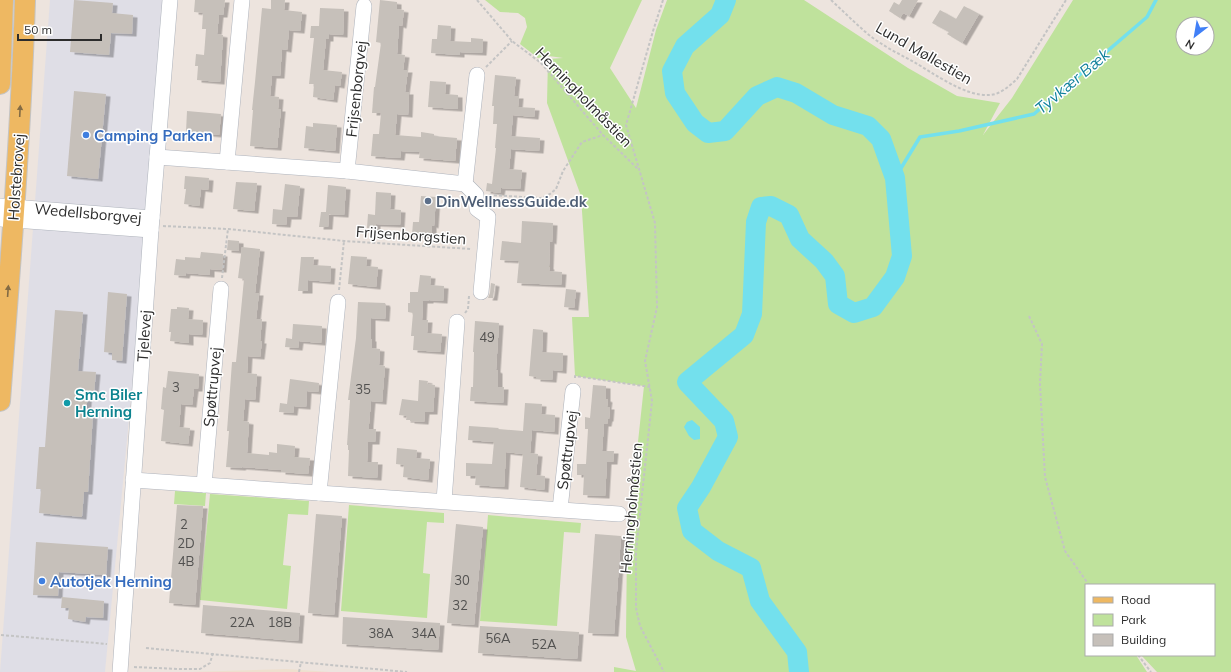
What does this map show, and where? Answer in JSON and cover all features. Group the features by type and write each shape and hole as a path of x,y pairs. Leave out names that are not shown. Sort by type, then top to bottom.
{"main road":[{"path":"0,84 3,0"},
{"name":"Holstebrovej","path":"0,401 7,213 22,77 25,0"}],"street":[{"name":"Tjelevej","path":"120,669 157,157 170,0"},
{"path":"227,162 242,0"},
{"name":"Frijsenborgvej","path":"347,171 364,6"},
{"path":"465,184 477,75"},
{"path":"157,157 347,171 465,184 476,195 477,209 488,217 475,293"},
{"name":"Wedellsborgvej","path":"7,213 152,224"},
{"name":"Spøttrupvej","path":"204,484 221,289"},
{"path":"319,492 338,302"},
{"path":"444,501 457,322"},
{"name":"Spøttrupvej","path":"560,509 574,391"},
{"name":"Spøttrupvej","path":"134,480 619,514"}],"path":[{"name":"Herningholmåstien","path":"477,0 512,42 540,63 603,134 639,170"},
{"name":"Herningholmåstien","path":"663,0 652,31 626,125 655,223 657,307 645,360 652,401 636,551 636,608 640,626 664,672"},
{"name":"Lund Møllestien","path":"831,0 870,36 892,50 957,87 976,94 989,96 999,93 1009,87 1017,79 1066,0"},
{"path":"477,75 512,42"},
{"path":"476,195 541,198 550,194 556,189 563,171 582,142 603,134"},
{"name":"Frijsenborgstien","path":"152,224 228,229 344,242 472,249"},
{"path":"221,289 228,229"},
{"name":"Frijsenborgstien","path":"338,302 344,242"},
{"path":"457,322 468,309 475,293"},
{"path":"1029,316 1042,344 1040,384 1045,476 1065,551 1088,584"},
{"path":"574,391 575,376 650,387"},
{"path":"1,635 107,644"},
{"path":"146,648 407,672"},
{"path":"120,669 200,670 210,663 213,653"},
{"path":"1139,656 1151,672"},
{"path":"299,672 301,662"}],"shaded area":[{"path":"50,0 167,0 105,672 0,672"},
{"path":"287,669 330,672 190,672"}],"green space":[{"path":"485,0 642,0 610,68 636,108 656,30 667,0 804,0 908,68 957,96 1000,103 983,135 1012,98 1073,0 1231,0 1231,672 1157,672 1142,656 1215,656 1215,584 1085,584 1085,656 1137,656 1147,672 614,672 614,667 636,671 626,637 627,544 644,386 575,376 572,317 589,317 581,196 547,103 548,59 563,58 549,56 538,58 520,44 527,27 525,18 518,13 500,12"},
{"path":"175,491 206,493 205,506 174,504"},
{"path":"210,494 309,501 308,515 288,514 283,565 291,566 287,609 200,600"},
{"path":"349,505 444,513 444,523 427,522 423,573 430,574 427,618 341,611"},
{"path":"488,515 581,523 580,533 564,532 557,626 480,621"}],"water":[{"path":"692,420 700,427 700,439 694,440 689,436 684,427 687,422"}],"building":[{"path":"74,0 113,3 112,13 133,15 132,34 111,33 109,55 70,52"},
{"path":"195,0 225,0 223,15 219,15 217,34 223,35 220,82 197,80 198,66 195,66 196,54 204,55 206,29 202,29 203,13 194,12"},
{"path":"271,0 285,0 284,10 302,12 300,31 289,30 287,50 282,49 280,76 272,76 270,96 279,97 278,109 281,109 277,148 250,146 262,8 271,9"},
{"path":"380,0 397,2 397,9 404,10 402,26 399,25 397,54 405,55 403,70 408,70 405,92 409,92 408,115 397,114 395,135 421,137 421,132 434,134 434,136 457,138 455,161 419,158 420,152 401,151 400,158 371,156 373,134 379,134 381,113 372,113 374,87 381,43 376,42"},
{"path":"902,0 918,0 909,16 903,13 900,18 889,11 894,2 899,5"},
{"path":"964,6 979,14 962,43 947,34 949,32 932,23 940,10 956,19"},
{"path":"320,8 344,9 343,35 329,34 329,39 326,39 323,70 342,72 340,86 335,85 333,100 313,97 314,84 309,84 314,38 310,38 311,26 319,26"},
{"path":"438,25 451,26 450,41 471,42 471,38 483,39 482,53 460,52 460,55 431,53 432,39 437,39"},
{"path":"495,75 516,77 514,96 519,96 518,107 535,108 534,117 513,115 511,136 540,138 539,151 511,149 509,169 522,170 520,189 501,188 500,193 486,191 487,183 492,184 496,148 497,124 493,124 494,106 492,106"},
{"path":"430,81 446,82 445,94 458,95 458,109 428,107"},
{"name":"Camping Parken","path":"74,91 106,94 98,179 67,176"},
{"path":"187,111 221,114 219,135 186,132"},
{"path":"313,123 337,125 335,151 304,148 306,126 313,127"},
{"path":"185,176 209,178 208,190 201,189 199,206 184,204 186,189 184,189"},
{"path":"236,182 257,183 254,211 233,209"},
{"path":"285,184 300,186 297,217 287,217 286,225 272,224 273,209 282,210"},
{"path":"328,185 346,187 344,215 329,214 328,227 319,227 321,212 326,212"},
{"path":"376,192 391,193 390,209 401,210 400,225 376,224 376,229 367,228 368,214 375,215"},
{"path":"421,196 436,197 432,234 425,233 425,236 412,235 413,222 419,222"},
{"path":"522,221 553,223 552,242 550,241 549,271 562,272 561,285 517,283 519,261 500,260 502,241 521,243"},
{"path":"228,240 239,241 239,251 227,250"},
{"path":"242,247 260,249 255,293 259,293 256,319 262,319 260,357 248,356 247,373 257,374 255,400 245,399 243,421 249,422 247,453 269,455 269,452 277,453 277,444 295,446 294,457 310,458 308,474 281,472 281,470 226,467 232,362 236,362 244,279 238,278"},
{"path":"201,252 223,254 222,270 210,269 210,275 186,273 185,276 174,275 176,259 185,260 185,257 200,258"},
{"path":"351,256 367,257 366,266 378,267 376,287 348,284"},
{"path":"301,257 314,257 313,265 331,266 330,282 308,280 308,291 298,291"},
{"path":"420,275 431,276 430,285 444,286 443,301 423,301 422,320 428,320 427,333 442,334 440,352 413,350 414,336 411,336 413,313 408,312 408,303 410,303 410,292 418,292"},
{"path":"491,283 495,284 493,298 488,298 490,293"},
{"path":"566,289 576,290 574,308 564,307"},
{"path":"108,292 127,294 122,361 112,360 112,353 104,352"},
{"path":"358,302 385,303 386,305 385,319 371,318 372,348 380,349 379,365 385,366 382,402 371,401 369,424 369,429 376,429 375,442 368,442 367,462 378,462 377,478 348,476 349,450 347,445 350,400 348,400 356,338"},
{"path":"177,307 189,308 188,319 203,320 202,335 189,334 189,343 170,341 171,332 169,332 171,309 177,309"},
{"name":"Smc Biler Herning","path":"55,310 83,312 78,371 96,372 94,393 88,392 86,414 93,414 88,492 84,492 82,517 39,513 41,489 36,489 39,447 45,447"},
{"path":"475,321 499,323 496,370 498,371 498,387 504,387 503,403 470,401 471,387 473,387"},
{"path":"293,324 322,326 321,343 299,341 298,348 285,347 286,338 292,339"},
{"path":"533,329 543,330 542,352 563,353 562,371 553,370 552,380 536,379 536,377 529,376"},
{"path":"168,371 199,374 198,389 194,389 192,405 181,404 179,427 190,428 188,444 161,441 164,410 161,409 163,387 166,388"},
{"path":"290,379 319,383 318,392 307,391 306,407 294,406 293,413 279,412 280,403 287,404"},
{"path":"419,380 428,381 427,384 435,385 433,412 425,412 424,422 406,420 407,416 399,415 402,399 418,401"},
{"path":"593,385 606,386 606,399 608,400 607,407 610,407 609,419 607,424 604,424 602,451 614,451 613,462 607,462 605,496 583,495 584,475 577,475 577,464 586,464 588,429 585,429 585,417 590,418"},
{"path":"525,403 542,404 541,414 555,415 554,432 532,430 530,453 538,454 536,475 545,476 544,490 520,487 523,454 506,452 504,487 475,485 476,476 466,476 466,463 492,464 494,442 468,440 469,426 523,431"},
{"path":"397,448 417,450 416,458 430,459 428,480 403,477 404,465 396,464"},
{"path":"177,505 203,506 195,605 169,603"},
{"path":"316,514 342,516 334,615 308,613"},
{"path":"456,524 483,527 474,625 447,623"},
{"path":"595,534 621,536 614,634 588,633"},
{"path":"36,542 108,547 106,575 59,572 58,596 33,595"},
{"path":"62,597 104,601 103,618 86,617 85,622 68,619 69,608 61,608"},
{"path":"203,605 300,613 298,641 201,633"},
{"path":"343,617 440,623 438,650 342,644"},
{"path":"480,626 579,632 577,659 478,653"}],"waterway":[{"path":"726,0 720,15 685,46 672,71 675,93 695,123 708,133 725,131 757,96 777,87 796,93 833,115 868,126 881,139 895,178 902,256 895,277 873,307 854,313 838,304 835,276 824,261 800,239 789,215 771,206 761,207 756,222 752,314 744,335 687,382 724,421 728,437 701,487 687,508 692,531 718,551 751,568 760,601 797,652 799,672"},
{"name":"Tyvkær Bæk","path":"895,178 920,137 959,131 1034,114 1147,17 1156,0"}],"place":[{"name":"Camping Parken","path":"86,135"},
{"name":"DinWellnessGuide.dk","path":"428,201"},
{"name":"Smc Biler Herning","path":"67,403"},
{"name":"Autotjek Herning","path":"42,581"}]}
